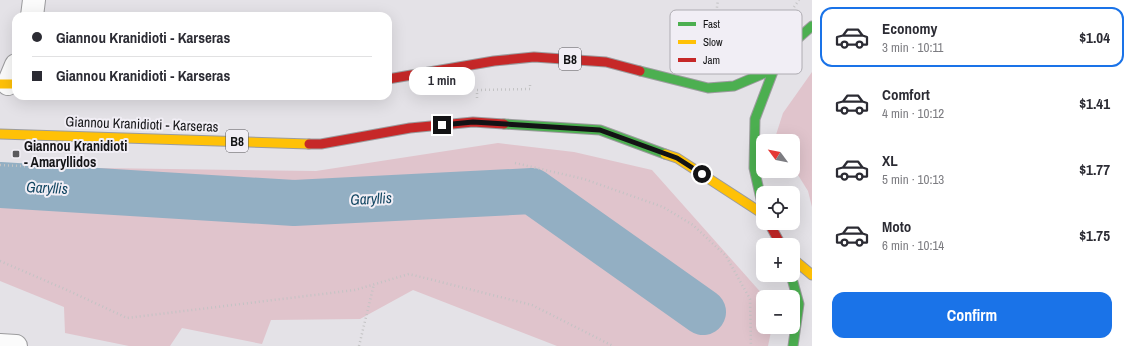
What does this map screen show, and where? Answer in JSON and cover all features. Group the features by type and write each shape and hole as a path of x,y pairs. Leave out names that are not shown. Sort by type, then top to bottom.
{"main road":[{"path":"802,35 812,26"},
{"name":"B8","path":"392,78 494,61 534,57 606,62 708,88 734,86 762,74"},
{"path":"758,186 754,168 755,119 772,74"},
{"name":"Giannou Kranidioti - Karseras","path":"0,134 321,144 410,128 473,122 600,130 677,158 756,209"},
{"path":"800,265 812,275"},
{"path":"793,282 799,304 793,346"}],"street":[{"path":"32,12 34,0"},
{"path":"0,345 16,346"}],"path":[{"path":"717,10 718,0"},
{"path":"793,10 800,0"},
{"path":"476,100 477,90 530,89 530,82"},
{"path":"515,163 584,179 664,207 693,225 726,256 750,299 751,346"},
{"path":"0,261 126,318 355,290 409,274 532,305 614,346"},
{"path":"359,346 374,284"}],"shaded area":[{"path":"812,72 812,207 808,191 800,178 800,134 776,134 783,113"},
{"path":"498,143 574,152 652,170 759,290 756,290 756,334 771,334 768,346 557,346 413,290 360,319 271,320 262,344 182,328 170,346 129,346 65,333 64,307 0,281 0,172 101,168 316,171"}],"waterway":[{"name":"Garyllis","path":"0,185 294,203 532,191 703,312"}],"traffic: fast":[{"path":"802,35 812,26"},
{"path":"640,71 708,88 734,86 762,74"},
{"path":"758,186 754,168 755,119 772,74"},
{"path":"504,124 600,130 665,154"},
{"path":"793,282 799,304 793,346"}],"traffic: slow":[{"path":"0,84 12,84"},
{"path":"0,134 309,144"},
{"path":"665,154 677,158 756,209"},
{"path":"800,265 812,275"}],"traffic: jam":[{"path":"392,78 494,61 534,57 606,62 640,71"},
{"path":"309,144 321,144 410,128 473,122 504,124"},
{"path":"773,230 777,238"}],"place":[{"name":"Giannou Kranidioti - Amaryllidos","path":"16,154"}],"route":[{"path":"442,125 473,122 600,130 677,158 702,174"}]}
